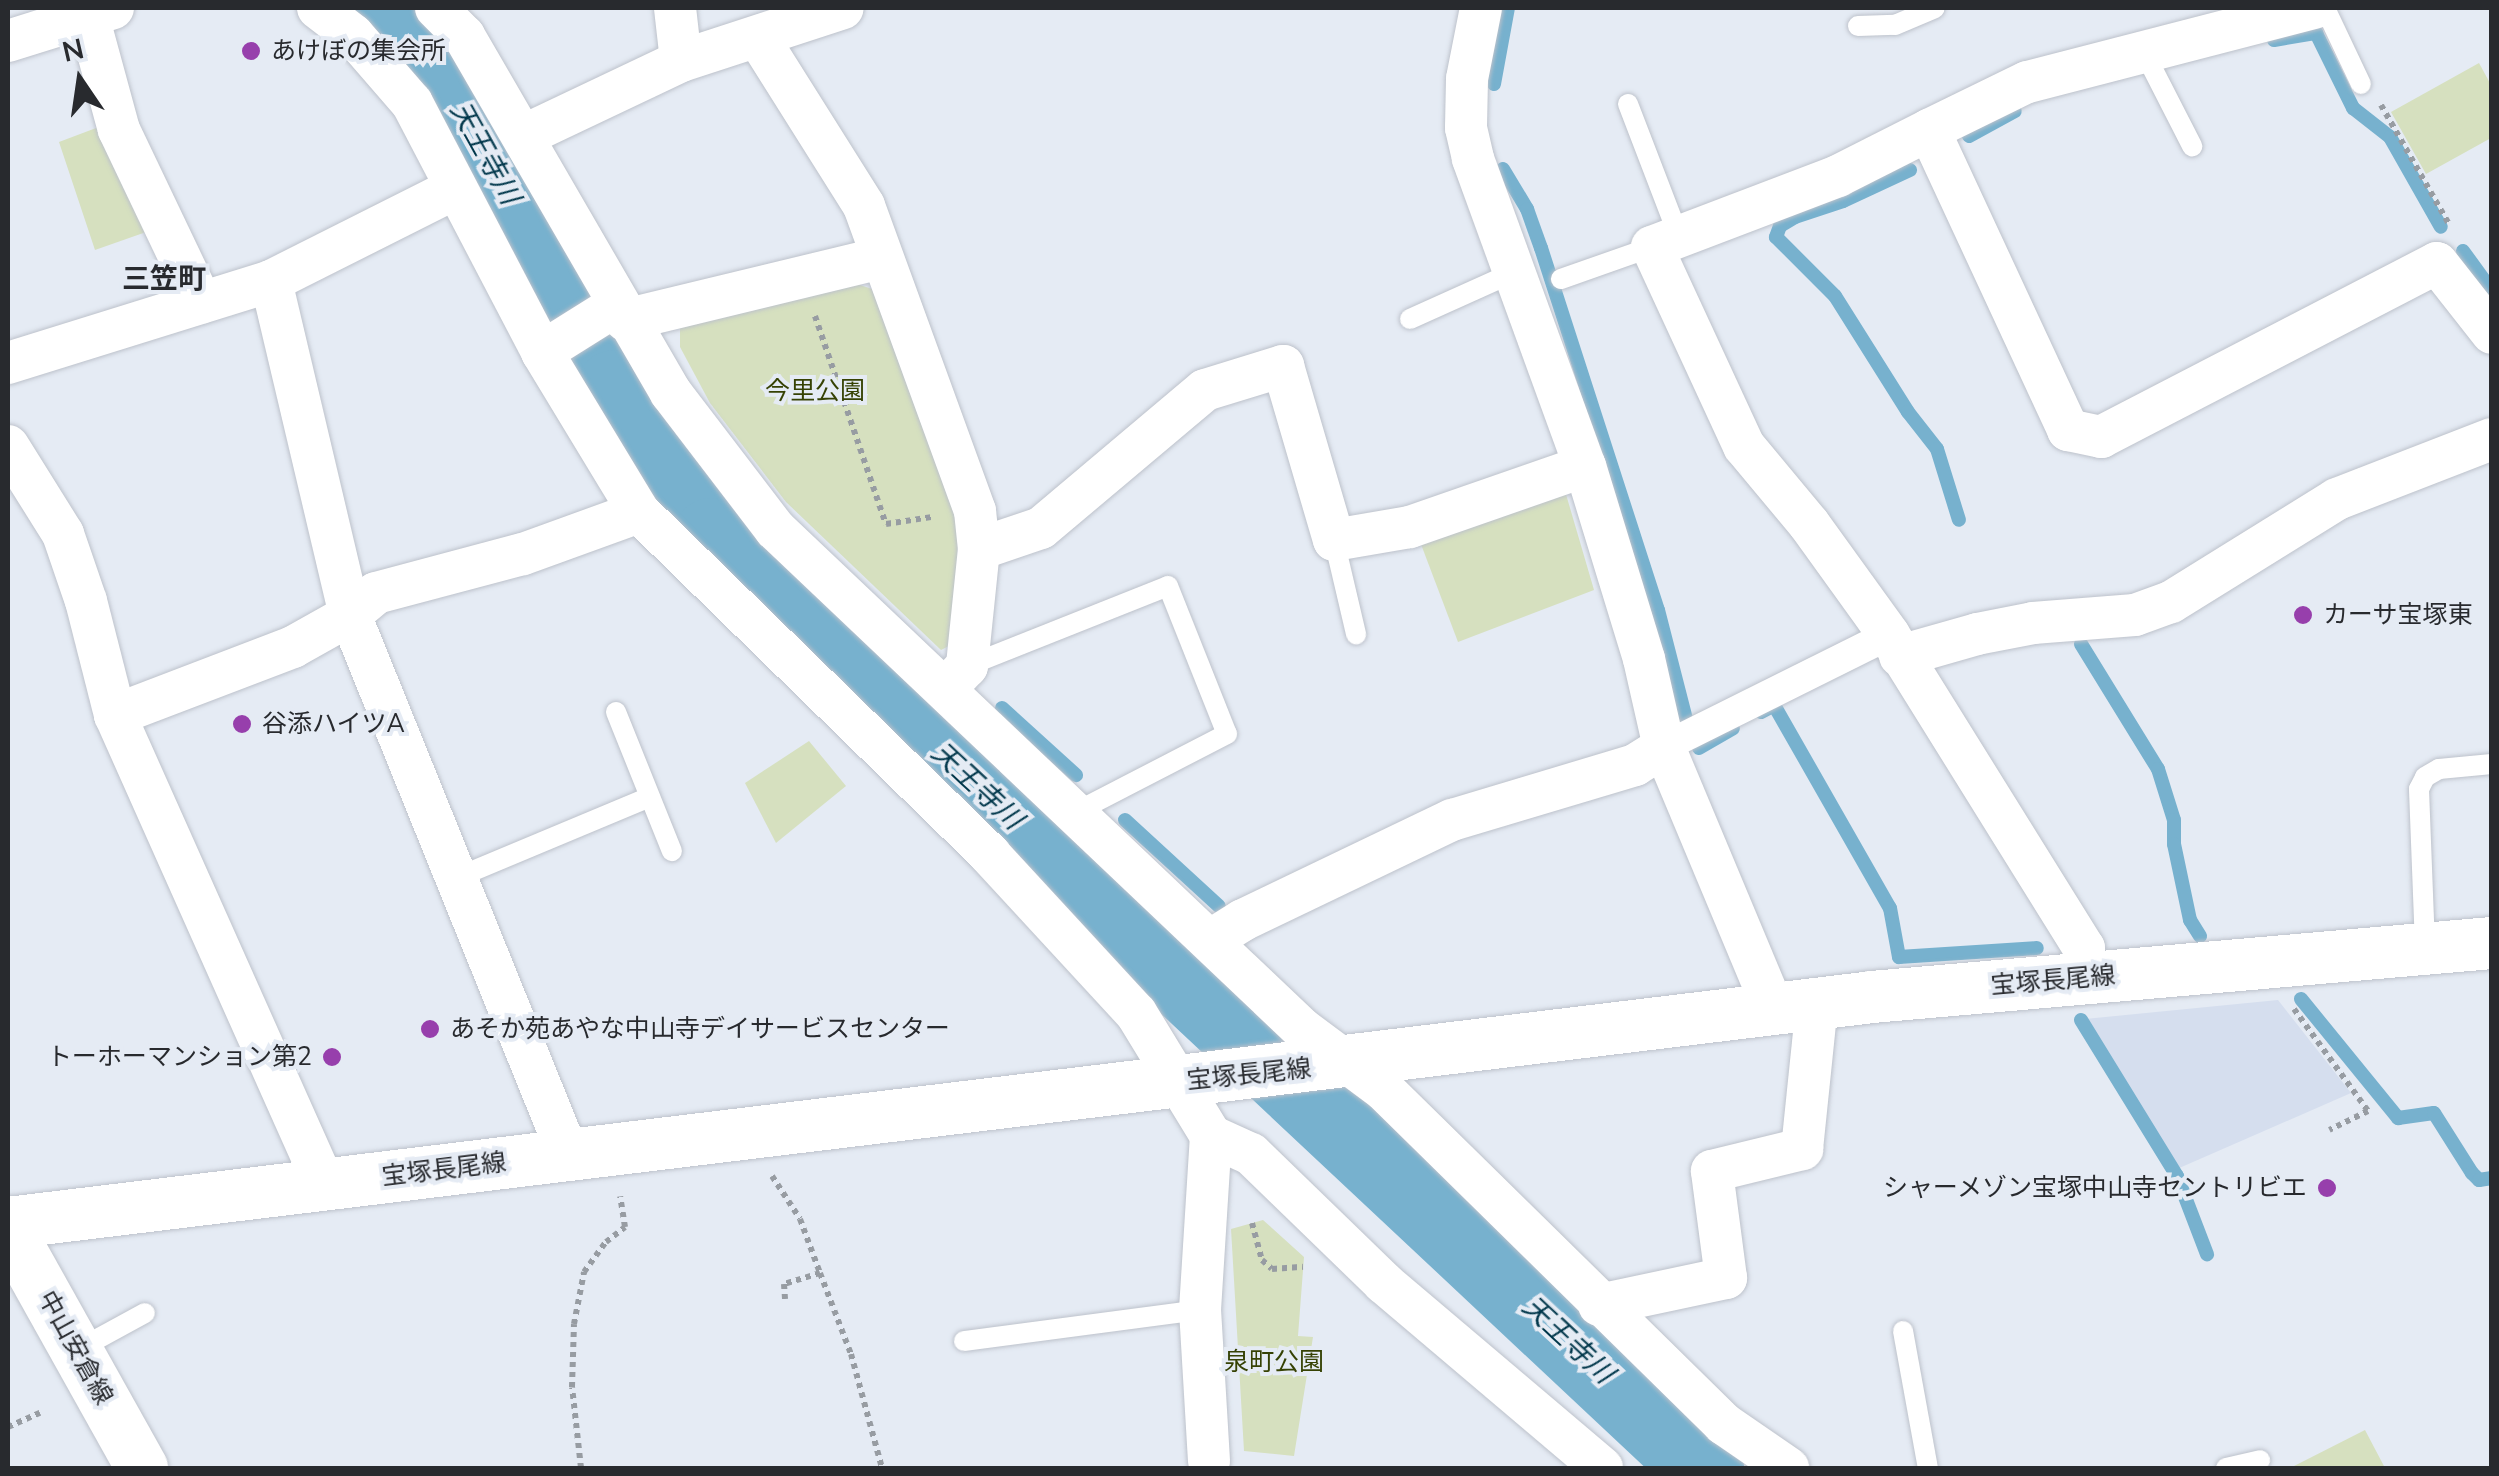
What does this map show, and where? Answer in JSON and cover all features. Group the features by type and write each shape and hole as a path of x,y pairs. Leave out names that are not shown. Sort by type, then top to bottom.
{"street":[{"path":"318,8 352,35 412,103 454,189 639,512 990,854 1198,1080 1211,1136 1200,1310 1205,1466"},
{"path":"436,8 464,36 522,136 615,313 670,394 775,529 956,678 1076,812 1338,1064 1724,1424 1788,1468"},
{"path":"676,8 681,61"},
{"path":"522,136 681,61 842,8"},
{"path":"1481,8 1467,79 1466,128 1487,199 1517,271 1586,466 1644,658 1664,747 1795,1007 1802,1149 1712,1171 1726,1278 1599,1305"},
{"path":"2086,978 2084,948 1894,645 1809,524 1744,446 1665,242 1838,176 2027,82 2314,8"},
{"path":"8,41 101,12 119,130 201,302"},
{"path":"759,38 864,206 977,530 956,678"},
{"path":"1929,130 2068,430 2101,437 2437,263 2492,333"},
{"path":"8,363 271,281 454,189"},
{"path":"548,348 615,313 881,258"},
{"path":"271,281 350,615 568,1154"},
{"path":"977,530 1040,528 1205,390 1284,366 1334,540 1410,526 1586,466"},
{"path":"1211,940 1243,920 1452,820 1636,766 1664,747 1894,645 2033,623 2135,615 2171,602 2213,580 2338,499 2492,438"},
{"path":"8,446 63,534 86,601 115,715 324,1186"},
{"path":"115,715 293,647 350,615 376,592 523,554 639,512"},
{"name":"宝塚長尾線","path":"8,1225 1795,1007 2492,943"},
{"path":"1211,1136 1251,1154 1568,1454 1602,1468"},
{"name":"中山安倉線","path":"8,1225 142,1468"}],"lane":[{"path":"1858,26 1895,25 1933,8"},
{"path":"2325,8 2361,84"},
{"path":"2144,52 2192,146"},
{"path":"1561,279 1665,242 1628,104"},
{"path":"1410,320 1517,271"},
{"path":"1334,540 1356,634"},
{"path":"956,678 1168,586 1227,734 1076,812"},
{"path":"616,712 672,850"},
{"path":"2425,948 2418,789 2439,769 2492,764"},
{"path":"456,878 650,797"},
{"path":"964,1342 1200,1310"},
{"path":"77,1350 145,1313"},
{"path":"1903,1331 1928,1468"},
{"path":"2226,1468 2260,1460"}],"path":[{"path":"2361,84 2390,114 2450,224 2437,263"},
{"path":"802,277 886,524 977,530"},
{"path":"2292,1006 2368,1111 2329,1130"},
{"path":"771,1173 800,1220 852,1354 882,1468"},
{"path":"581,1468 572,1387 574,1324 584,1272 606,1242 625,1227 619,1189"},
{"path":"785,1299 784,1284 820,1273"},
{"path":"8,1427 40,1413"}],"shaded area":[{"path":"2278,1000 2351,1093 2177,1169 2085,1019"}],"green space":[{"path":"2479,63 2491,85 2491,138 2426,174 2391,112"},
{"path":"104,125 149,231 95,250 59,142"},
{"name":"今里公園","path":"857,284 872,289 958,522 957,642 941,650 786,502 710,403 680,347 680,326"},
{"path":"1563,484 1594,590 1458,642 1419,539"},
{"path":"809,741 846,786 776,843 745,783"},
{"name":"泉町公園","path":"1263,1220 1304,1257 1298,1336 1313,1337 1294,1456 1244,1451 1231,1229"},
{"path":"2365,1430 2385,1468 2290,1468 2298,1464"}],"waterway":[{"name":"天王寺川","path":"372,8 437,66 615,390 712,538 1704,1468"},
{"path":"1494,84 1508,8"},
{"path":"2274,40 2316,33 2353,108 2390,137 2441,227"},
{"path":"1969,136 2015,111"},
{"path":"1503,169 1527,209 1541,248 1658,610 1688,727"},
{"path":"1910,170 1843,201 1795,217 1780,226 1776,237 1835,296 1908,412 1937,449 1959,520"},
{"path":"2463,251 2492,291"},
{"path":"2081,644 2158,769 2174,820 2174,844 2190,920 2200,936"},
{"path":"1761,712 1774,705 1890,908 1899,957 2037,948"},
{"path":"1002,708 1076,775"},
{"path":"1699,748 1733,728"},
{"path":"1125,820 1219,906"},
{"path":"2301,999 2398,1118 2434,1113 2472,1173 2479,1180 2492,1178"},
{"path":"2081,1020 2177,1176 2207,1254"}],"place":[{"name":"あけぼの集会所","path":"251,51"},
{"name":"カーサ宝塚東","path":"2303,615"},
{"name":"谷添ハイツA","path":"242,724"},
{"name":"あそか苑あやな中山寺デイサービスセンター","path":"430,1029"},
{"name":"トーホーマンション第2","path":"332,1057"},
{"name":"シャーメゾン宝塚中山寺セントリビエ","path":"2327,1188"}],"district":[{"name":"三笠町","path":"164,279"}]}
